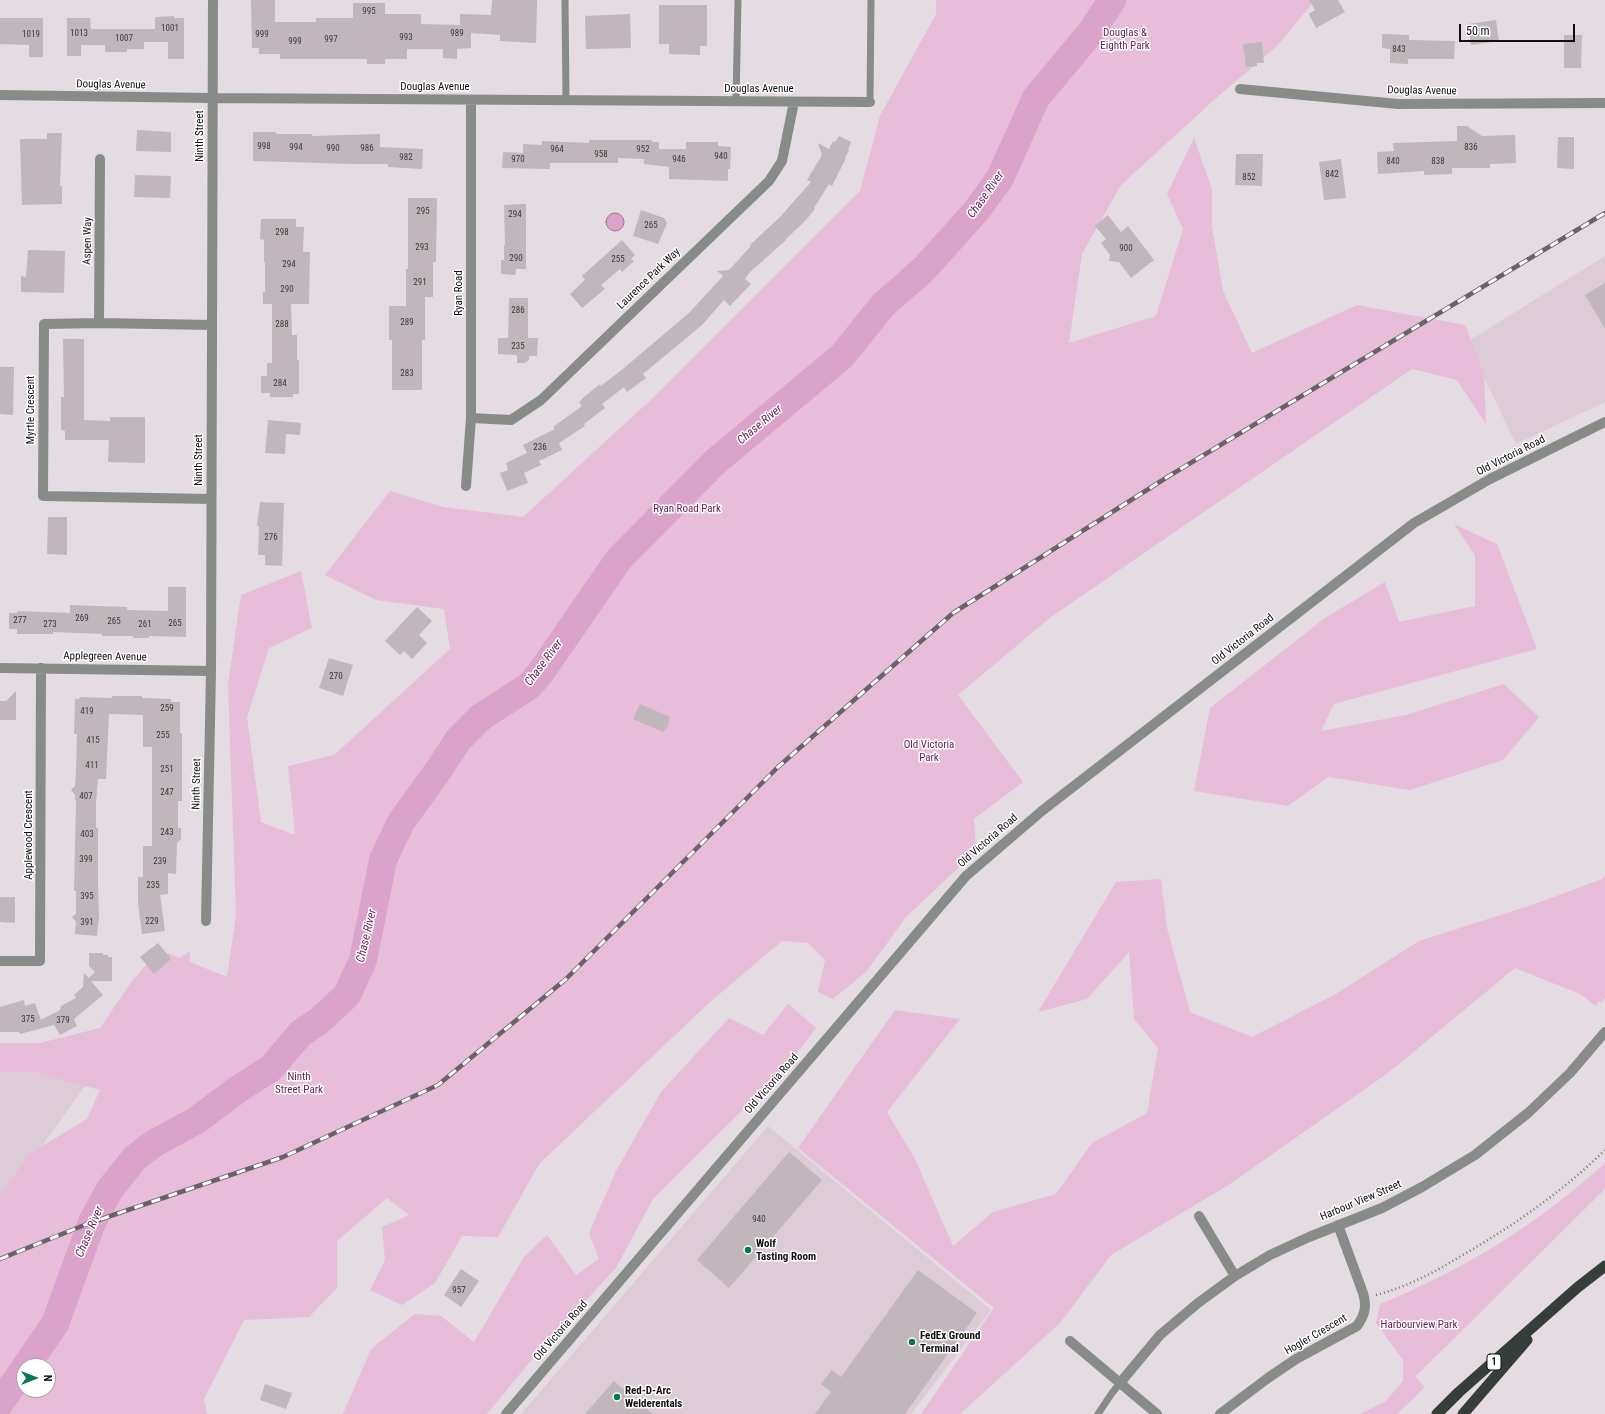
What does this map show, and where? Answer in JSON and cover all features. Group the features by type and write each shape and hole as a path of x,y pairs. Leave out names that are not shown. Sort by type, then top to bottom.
{"highway":[{"name":"1","path":"1437,1414 1459,1392 1578,1287 1605,1266"},
{"name":"1","path":"1463,1414 1552,1311"}],"street":[{"name":"Ninth Street","path":"206,921 211,671 213,0"},
{"name":"Douglas Avenue","path":"1240,89 1398,104 1605,103"},
{"name":"Douglas Avenue","path":"0,95 212,98 870,102"},
{"name":"Ryan Road","path":"466,486 471,418 471,100"},
{"name":"Laurence Park Way","path":"471,418 511,420 541,400 769,181 782,161 794,102"},
{"name":"Aspen Way","path":"99,323 100,159"},
{"name":"Myrtle Crescent","path":"211,499 43,496 44,324 99,323 212,325"},
{"name":"Old Victoria Road","path":"506,1414 966,876 1050,805 1414,523 1490,479 1605,422"},
{"name":"Applegreen Avenue","path":"0,668 211,671"},
{"name":"Applewood Crescent","path":"0,961 40,962 41,668"},
{"name":"Harbour View Street","path":"1120,1383 1160,1335 1198,1303 1235,1276 1270,1256 1309,1237 1382,1208 1415,1191 1475,1155 1528,1113 1570,1073 1605,1032"},
{"path":"1199,1216 1235,1276"},
{"name":"Hogler Crescent","path":"1220,1414 1268,1378 1296,1360 1357,1326 1364,1316 1366,1305 1364,1298 1338,1225"},
{"path":"1070,1341 1157,1414"}],"lane":[{"path":"565,0 566,100"},
{"path":"736,101 738,0"},
{"path":"870,102 871,0"},
{"path":"1098,1414 1120,1383"}],"path":[{"path":"1364,1298 1401,1287 1423,1278 1481,1245 1513,1225 1547,1200 1569,1183 1605,1150"}],"shaded area":[{"path":"615,213 621,216 624,222 621,228 615,231 609,228 606,222 609,216"},
{"path":"1605,256 1605,402 1516,444 1467,342"},
{"path":"0,1051 96,1071 0,1204"},
{"path":"768,1126 991,1310 911,1414 521,1414"}],"green space":[{"path":"936,0 1315,0 1276,47 1214,100 1121,185 1082,254 1069,343 1156,316 1183,229 1167,194 1194,138 1212,189 1212,227 1223,291 1252,353 1357,305 1465,325 1484,373 1486,424 1457,380 1412,369 1051,617 958,695 1023,782 974,819 976,851 906,917 866,972 833,999 818,992 825,960 808,943 782,941 710,1002 539,1164 498,1237 462,1236 435,1283 402,1305 370,1290 385,1260 382,1227 409,1215 387,1198 337,1241 337,1288 309,1317 244,1320 204,1399 207,1414 0,1414 0,1196 29,1154 87,1119 100,1090 34,1072 0,1072 0,1043 40,1043 100,1028 132,981 159,950 180,958 190,951 190,962 227,977 236,915 228,684 241,595 301,571 312,628 269,648 247,717 261,822 295,835 288,766 334,755 450,649 444,609 376,600 325,575 390,491 443,507 523,517 655,396 860,191 880,116 936,14"},
{"path":"1454,524 1497,544 1537,649 1334,704 1321,731 1406,715 1504,684 1539,717 1503,760 1410,790 1328,777 1288,806 1194,791 1210,708 1325,618 1385,582 1399,622 1475,606 1475,555"},
{"path":"1605,876 1605,998 1602,1003 1599,1001 1596,1006 1580,994 1515,968 1388,1073 1227,1186 1111,1255 1060,1323 960,1414 921,1414 994,1308 798,1148 895,1010 960,1019 887,1112 915,1159 953,1246 993,1212 1056,1194 1092,1143 1147,1113 1158,1048 1134,1019 1129,952 1087,999 1038,1012 1116,882 1161,879 1167,928 1190,1012 1252,1037 1334,995 1419,941 1535,904 1602,879"},
{"path":"788,1004 816,1028 787,1066 653,1199 616,1268 534,1357 487,1414 343,1414 371,1349 415,1314 441,1316 474,1342 524,1257 547,1235 576,1275 599,1259 589,1233 616,1171 661,1092 729,1018 763,1035"},
{"name":"Harbourview Park","path":"1605,1163 1605,1189 1415,1377 1425,1387 1397,1414 1360,1414 1385,1402 1403,1381 1403,1360 1376,1323 1380,1304 1441,1276 1499,1244 1553,1206"}],"building":[{"path":"251,0 275,0 275,22 316,22 316,18 353,18 353,3 385,3 385,14 421,14 421,24 460,25 460,14 491,15 492,0 537,0 536,43 500,41 500,35 471,33 471,48 457,49 457,59 443,58 443,49 407,49 407,59 385,59 385,64 367,64 367,59 280,59 280,54 259,54 259,48 252,48"},
{"path":"1309,0 1338,0 1345,12 1316,28 1309,14 1315,10"},
{"path":"659,5 707,5 707,46 700,46 700,55 669,54 669,44 659,44"},
{"path":"630,14 631,48 586,49 585,16"},
{"path":"174,16 174,18 184,18 184,59 168,59 168,42 144,42 144,49 127,49 127,52 105,52 105,45 81,45 81,56 67,56 67,18 90,18 91,29 155,29 155,17"},
{"path":"0,18 43,18 43,57 29,57 29,45 0,44"},
{"path":"1496,20 1499,41 1471,45 1468,24"},
{"path":"1382,34 1409,35 1409,40 1455,41 1454,59 1408,59 1408,64 1390,63 1390,49 1382,48"},
{"path":"1564,35 1582,35 1581,68 1564,68"},
{"path":"1262,42 1264,63 1257,63 1257,66 1246,67 1243,44"},
{"path":"1457,126 1467,126 1482,136 1515,135 1516,163 1490,164 1490,168 1452,168 1452,174 1424,175 1424,171 1378,174 1377,152 1394,151 1393,143 1457,141"},
{"path":"137,130 171,132 171,152 136,151"},
{"path":"253,132 276,132 276,134 312,134 312,136 380,134 380,147 423,149 422,169 388,167 388,164 253,161"},
{"path":"47,133 62,133 60,186 62,186 62,204 22,205 20,139 47,139"},
{"path":"839,136 851,142 846,158 832,186 829,184 814,208 815,209 805,221 749,273 745,279 751,284 730,306 724,300 702,325 643,374 646,378 627,392 624,387 602,404 605,408 584,424 585,426 559,443 562,450 539,461 541,465 524,473 528,483 507,491 500,473 508,470 506,463 527,453 523,445 555,429 553,427 582,406 579,402 583,398 600,384 601,386 624,368 690,312 723,276 717,271 729,270 751,246 750,245 780,217 811,182 807,180 822,155 818,143 829,149 833,141 835,142"},
{"path":"1558,137 1574,137 1574,169 1557,168"},
{"path":"589,140 652,140 652,142 659,142 659,149 686,149 686,142 718,142 718,146 731,147 728,181 669,179 669,167 644,164 644,159 618,158 618,163 550,163 550,169 502,168 503,152 523,153 523,144 542,145 542,141 589,143"},
{"path":"1236,154 1263,154 1262,186 1235,185"},
{"path":"1341,159 1346,198 1324,200 1319,162"},
{"path":"135,175 171,176 170,198 134,197"},
{"path":"408,198 437,198 436,262 433,262 433,297 425,297 425,340 422,340 422,390 392,390 392,340 389,340 389,306 406,306 406,269 408,269"},
{"path":"526,204 526,269 516,269 515,275 501,274 501,260 504,260 505,245 504,205"},
{"path":"641,210 664,218 667,223 658,244 633,236"},
{"path":"1108,215 1121,232 1128,226 1154,260 1131,278 1119,262 1109,261 1110,255 1101,243 1106,239 1095,226"},
{"path":"261,219 296,219 296,227 304,227 303,252 310,252 309,304 291,304 292,335 297,335 297,360 299,360 299,394 293,394 293,397 270,397 270,393 261,393 261,376 267,376 267,363 272,363 272,304 263,304 263,292 265,292 265,262 264,240 260,239"},
{"path":"622,240 635,255 631,259 634,261 622,272 620,269 601,285 605,289 582,308 570,294 585,280 582,276"},
{"path":"28,250 65,251 64,293 21,292 21,276 26,277"},
{"path":"1605,283 1605,329 1585,295"},
{"path":"509,298 528,298 528,338 538,338 537,356 529,356 529,360 525,363 517,363 517,355 498,354 498,338 508,338"},
{"path":"63,339 84,339 84,420 110,421 110,417 145,417 145,463 108,462 109,440 65,440 65,431 61,430 61,397 64,397"},
{"path":"0,367 14,367 13,415 0,414"},
{"path":"268,420 301,423 300,435 286,434 285,454 265,453"},
{"path":"260,502 284,503 282,566 265,565 265,555 258,555 259,526 257,526"},
{"path":"48,517 67,517 67,555 47,554"},
{"path":"168,587 186,587 186,637 149,636 149,638 133,638 133,636 102,636 102,634 53,632 53,634 17,634 17,629 9,629 9,613 17,613 17,611 70,613 70,605 127,607 127,610 168,611"},
{"path":"417,607 432,621 419,635 427,643 412,659 404,651 400,655 385,641"},
{"path":"329,658 353,665 343,696 319,688"},
{"path":"16,691 16,720 0,720 0,701 6,701"},
{"path":"112,696 142,696 142,698 171,699 171,702 180,702 180,733 182,733 182,801 178,801 178,828 181,828 181,839 177,843 176,874 168,873 168,894 160,895 165,931 142,934 138,903 138,877 143,877 143,847 152,846 152,747 143,747 143,715 109,714 106,779 98,779 96,803 96,828 98,828 99,917 97,936 75,934 76,922 72,917 76,914 76,891 74,891 76,800 75,795 71,790 75,786 76,770 77,734 74,734 75,699 79,699 80,697 112,698"},
{"path":"640,704 670,717 668,726 663,732 633,719"},
{"path":"0,897 15,897 15,923 0,922"},
{"path":"158,943 171,959 154,974 140,957"},
{"path":"89,953 103,953 103,955 112,957 112,981 91,981 103,995 74,1019 77,1026 60,1035 54,1025 20,1034 19,1032 0,1032 0,1007 24,1000 25,1006 35,1003 41,1020 60,1010 61,1006 76,998 74,995 83,987 84,973 89,978 95,972 89,966"},
{"path":"789,1152 822,1180 729,1288 697,1260"},
{"path":"461,1269 479,1281 461,1307 444,1295"},
{"name":"FedEx Ground Terminal","path":"918,1270 977,1313 905,1414 815,1414 831,1392 821,1384 832,1370 841,1377"},
{"name":"Red-D-Arc Welderentals","path":"614,1381 653,1414 585,1414"},
{"path":"265,1384 292,1393 286,1409 260,1400"}],"waterway":[{"name":"Chase River","path":"32,1358 55,1324 92,1222 110,1189 135,1158 153,1144 197,1120 237,1090 271,1068 301,1033 319,1021 347,995 363,960 383,860 401,822 440,768 458,740 481,717 529,686 541,672 619,559 715,462 842,356 883,305 924,269 977,210 1000,178 1036,98 1091,32 1112,0"},
{"name":"Chase River","path":"0,1403 16,1380"}],"railway":[{"path":"0,1259 87,1224 283,1157 438,1085 566,979 778,767 953,613 1169,476 1605,213"}],"place":[{"name":"Wolf Tasting Room","path":"748,1250"},
{"name":"FedEx Ground Terminal","path":"912,1342"},
{"name":"Red-D-Arc Welderentals","path":"617,1397"}],"park label":[{"name":"Douglas & Eighth Park","path":"1125,39"},
{"name":"Ryan Road Park","path":"687,509"},
{"name":"Old Victoria Park","path":"929,751"},
{"name":"Ninth Street Park","path":"299,1083"}]}
